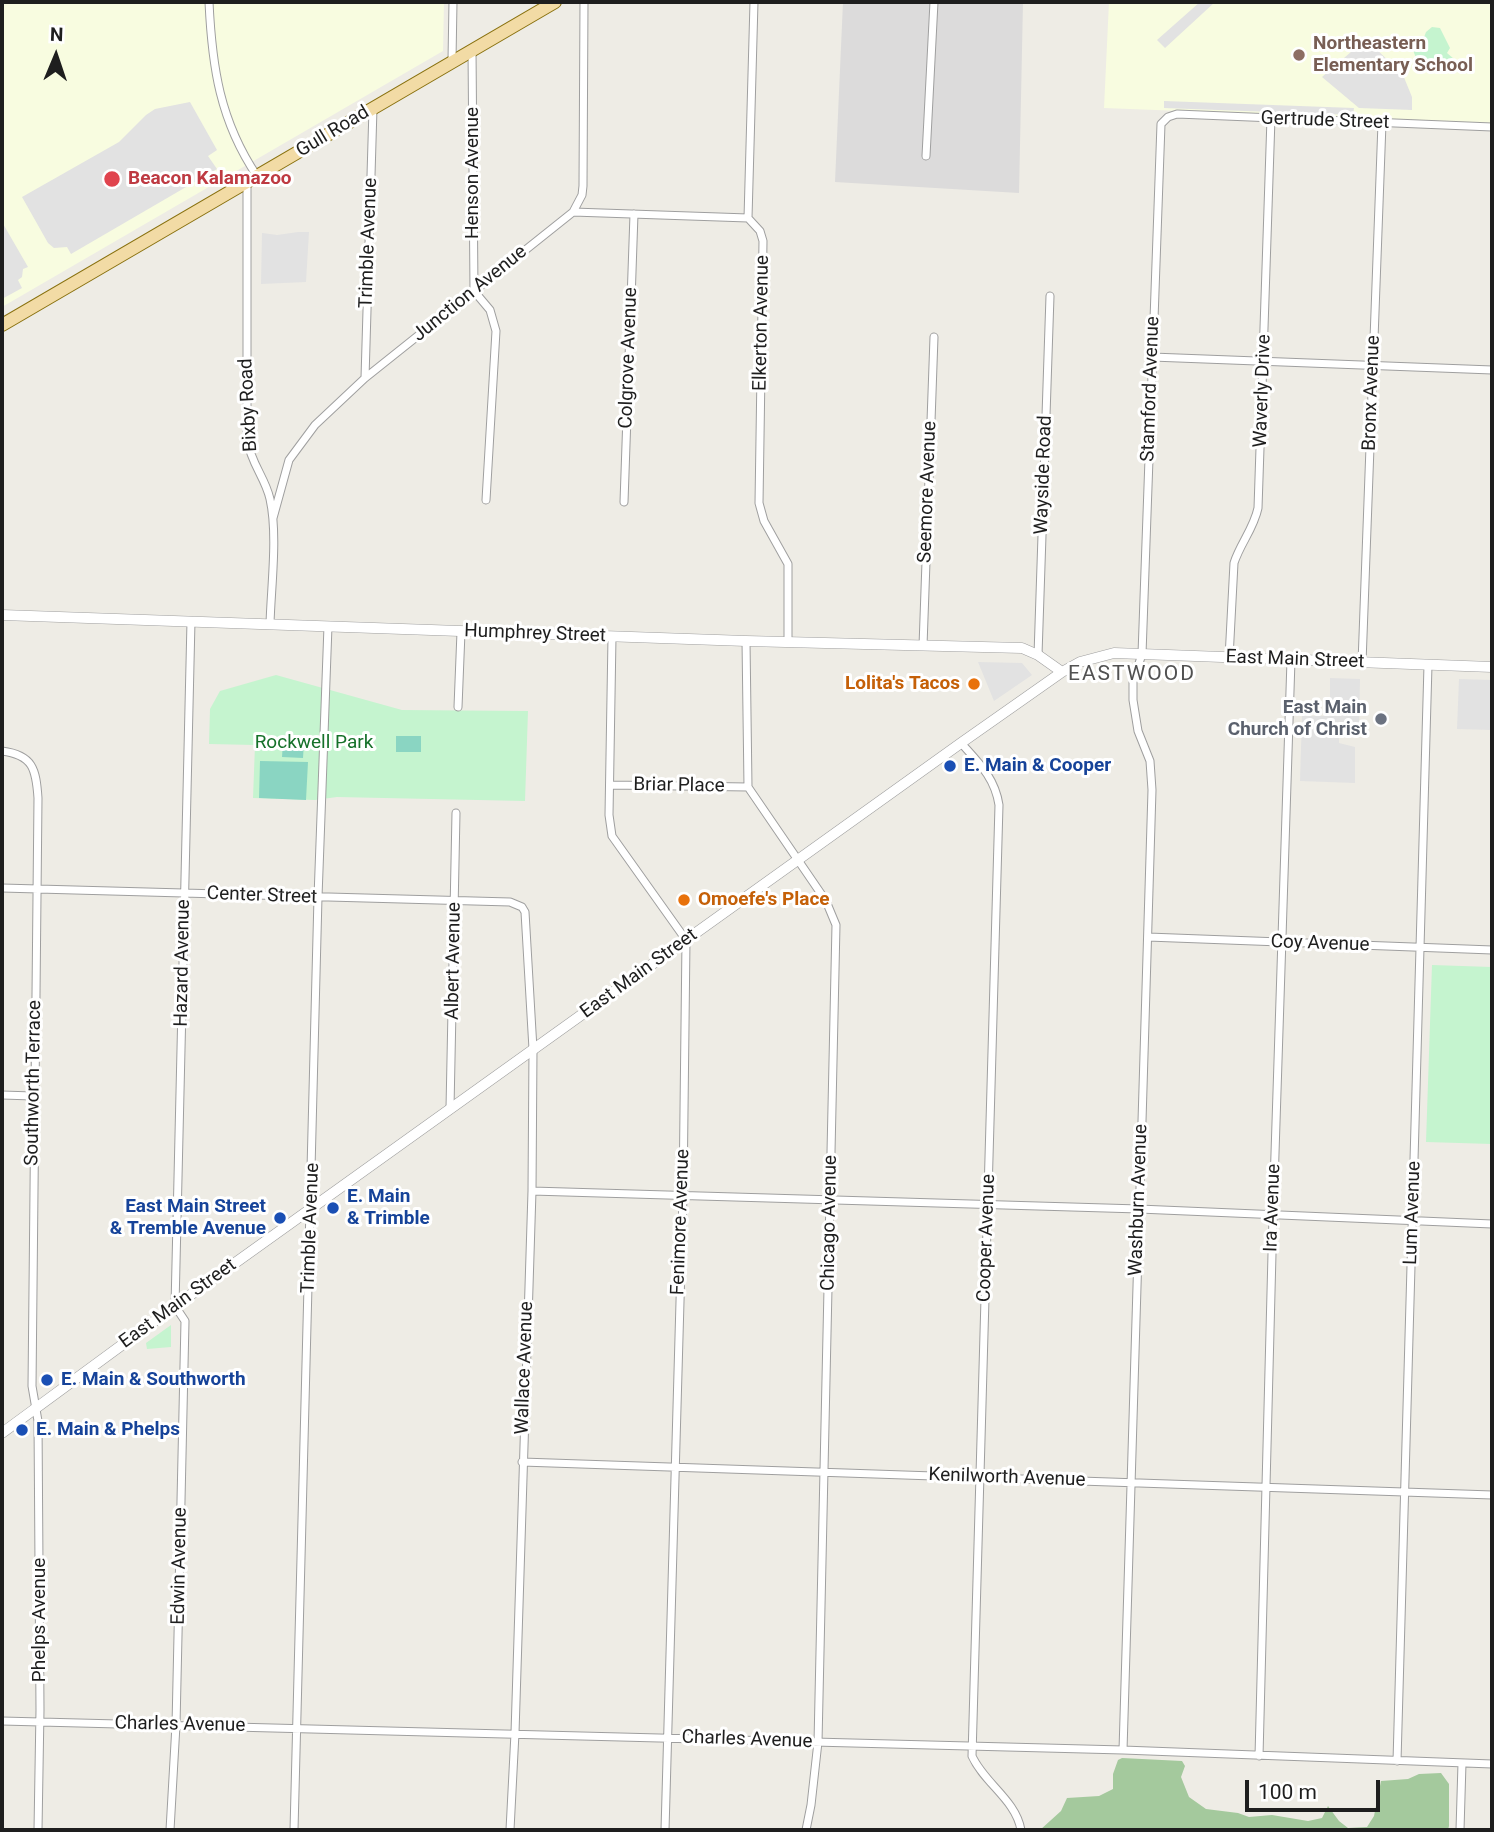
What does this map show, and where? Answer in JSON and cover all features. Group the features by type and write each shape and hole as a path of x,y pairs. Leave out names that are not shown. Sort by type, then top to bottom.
{"main road":[{"name":"Gull Road","path":"2,325 472,48 555,2"}],"street":[{"path":"209,2 214,70 233,137 252,179"},
{"path":"452,60 453,2"},
{"path":"584,2 583,186 582,195 573,212 748,218"},
{"name":"Elkerton Avenue","path":"754,2 748,218 760,231 763,241 759,503 764,521 788,564 788,642"},
{"path":"926,156 933,2"},
{"name":"Henson Avenue","path":"472,48 474,291"},
{"name":"Trimble Avenue","path":"365,378 373,108"},
{"name":"Gertrude Street","path":"1161,124 1168,117 1177,114 1492,127"},
{"name":"Waverly Drive","path":"1229,658 1234,564 1253,526 1258,508 1271,118"},
{"name":"Bronx Avenue","path":"1362,663 1382,123"},
{"name":"Stamford Avenue","path":"1142,654 1161,124"},
{"name":"Bixby Road","path":"252,179 247,439 249,456 267,491 273,518 270,624"},
{"name":"Junction Avenue","path":"273,518 289,460 315,425 365,378 573,212"},
{"name":"Colgrove Avenue","path":"624,502 634,214"},
{"path":"474,291 490,310 496,331 486,500"},
{"name":"Wayside Road","path":"1038,654 1050,296"},
{"name":"Seemore Avenue","path":"923,646 934,337"},
{"path":"1152,357 1492,370"},
{"name":"Humphrey Street","path":"2,615 612,637 1022,648 1038,654 1062,672"},
{"name":"Hazard Avenue","path":"175,1306 191,621"},
{"name":"Trimble Avenue","path":"295,1830 327,626"},
{"path":"458,707 461,632"},
{"path":"612,637 609,816 615,844 686,940"},
{"path":"746,641 748,786"},
{"name":"East Main Street","path":"2,1433 798,859 1062,672 1080,662 1105,654 1142,654 1492,667"},
{"name":"Washburn Avenue","path":"1123,1750 1152,780 1150,761 1138,731 1133,700 1133,682 1142,654"},
{"name":"Ira Avenue","path":"1259,1756 1291,660"},
{"name":"Lum Avenue","path":"1397,1760 1428,665"},
{"name":"Cooper Avenue","path":"961,743 989,774 997,790 999,805 972,1746"},
{"name":"Southworth Terrace","path":"2,751 21,755 27,760 37,782 33,1096 33,1386 36,1409"},
{"name":"Briar Place","path":"610,785 748,786"},
{"name":"Chicago Avenue","path":"748,786 832,912 836,925 818,1742 806,1830"},
{"name":"Albert Avenue","path":"450,1108 456,813"},
{"name":"Center Street","path":"2,888 510,902 522,908"},
{"name":"Wallace Avenue","path":"510,1830 532,1191 533,1049 526,915 522,908"},
{"name":"Coy Avenue","path":"1148,937 1492,950"},
{"name":"Fenimore Avenue","path":"665,1830 683,1196 686,940"},
{"path":"2,1095 33,1096"},
{"path":"532,1191 1139,1209 1492,1224"},
{"name":"Edwin Avenue","path":"170,1830 176,1725 185,1321 175,1306"},
{"name":"Phelps Avenue","path":"36,1409 40,1721 38,1830"},
{"name":"Kenilworth Avenue","path":"522,1462 1492,1494"},
{"name":"Charles Avenue","path":"2,1721 1123,1750 1492,1764"},
{"path":"972,1746 976,1766 1009,1805 1021,1830"},
{"path":"1460,1830 1462,1763"}],"shaded area":[{"name":"Beacon Kalamazoo","path":"2,2 444,2 443,51 2,307"},
{"path":"843,2 1023,2 1019,193 835,182"},
{"name":"Northeastern Elementary School","path":"1109,2 1492,2 1492,123 1104,108"},
{"path":"1200,2 1215,2 1165,48 1157,40"},
{"path":"1366,39 1403,75 1412,97 1412,110 1359,108 1322,77"},
{"path":"1164,101 1354,108 1353,115 1164,108"},
{"path":"190,102 217,150 208,156 217,169 71,254 67,247 54,248 48,243 22,197 119,142 155,109"},
{"path":"2,222 28,267 23,269 22,277 18,280 22,288 2,299"},
{"path":"309,232 306,282 261,284 262,233 277,235"},
{"path":"978,662 1022,663 1032,675 994,701"},
{"path":"1330,678 1360,679 1359,729 1347,728 1347,731 1339,731 1339,743 1355,747 1355,783 1300,781 1302,716 1330,716"},
{"path":"1459,679 1492,680 1492,730 1457,729"}],"green space":[{"path":"1432,27 1440,28 1450,48 1447,53 1454,59 1450,65 1429,67 1415,55 1413,40 1423,40"},
{"name":"Rockwell Park","path":"276,675 402,710 528,711 525,801 253,798 255,745 209,744 210,709 220,691"},
{"path":"396,736 421,736 421,752 396,752"},
{"path":"283,742 304,742 303,758 282,757"},
{"path":"260,761 308,762 306,800 259,798"},
{"path":"1432,965 1492,967 1492,1144 1426,1142"},
{"path":"171,1325 171,1347 147,1349 146,1343"},
{"path":"1118,1760 1182,1761 1185,1766 1181,1777 1189,1797 1206,1809 1249,1817 1272,1815 1308,1821 1322,1818 1328,1806 1348,1828 1367,1827 1374,1816 1381,1781 1441,1773 1449,1784 1449,1826 1448,1830 1040,1830 1061,1811 1067,1798 1099,1796 1113,1789 1113,1774"}],"place":[{"name":"Northeastern Elementary School","path":"1299,55"},
{"name":"Beacon Kalamazoo","path":"112,179"},
{"name":"Lolita's Tacos","path":"974,684"},
{"name":"East Main Church of Christ","path":"1381,719"},
{"name":"E. Main & Cooper","path":"950,766"},
{"name":"Omoefe's Place","path":"684,900"},
{"name":"E. Main & Trimble","path":"333,1208"},
{"name":"East Main Street & Tremble Avenue","path":"280,1218"},
{"name":"E. Main & Southworth","path":"47,1380"},
{"name":"E. Main & Phelps","path":"22,1430"}],"district":[{"name":"EASTWOOD","path":"1132,675"}]}
